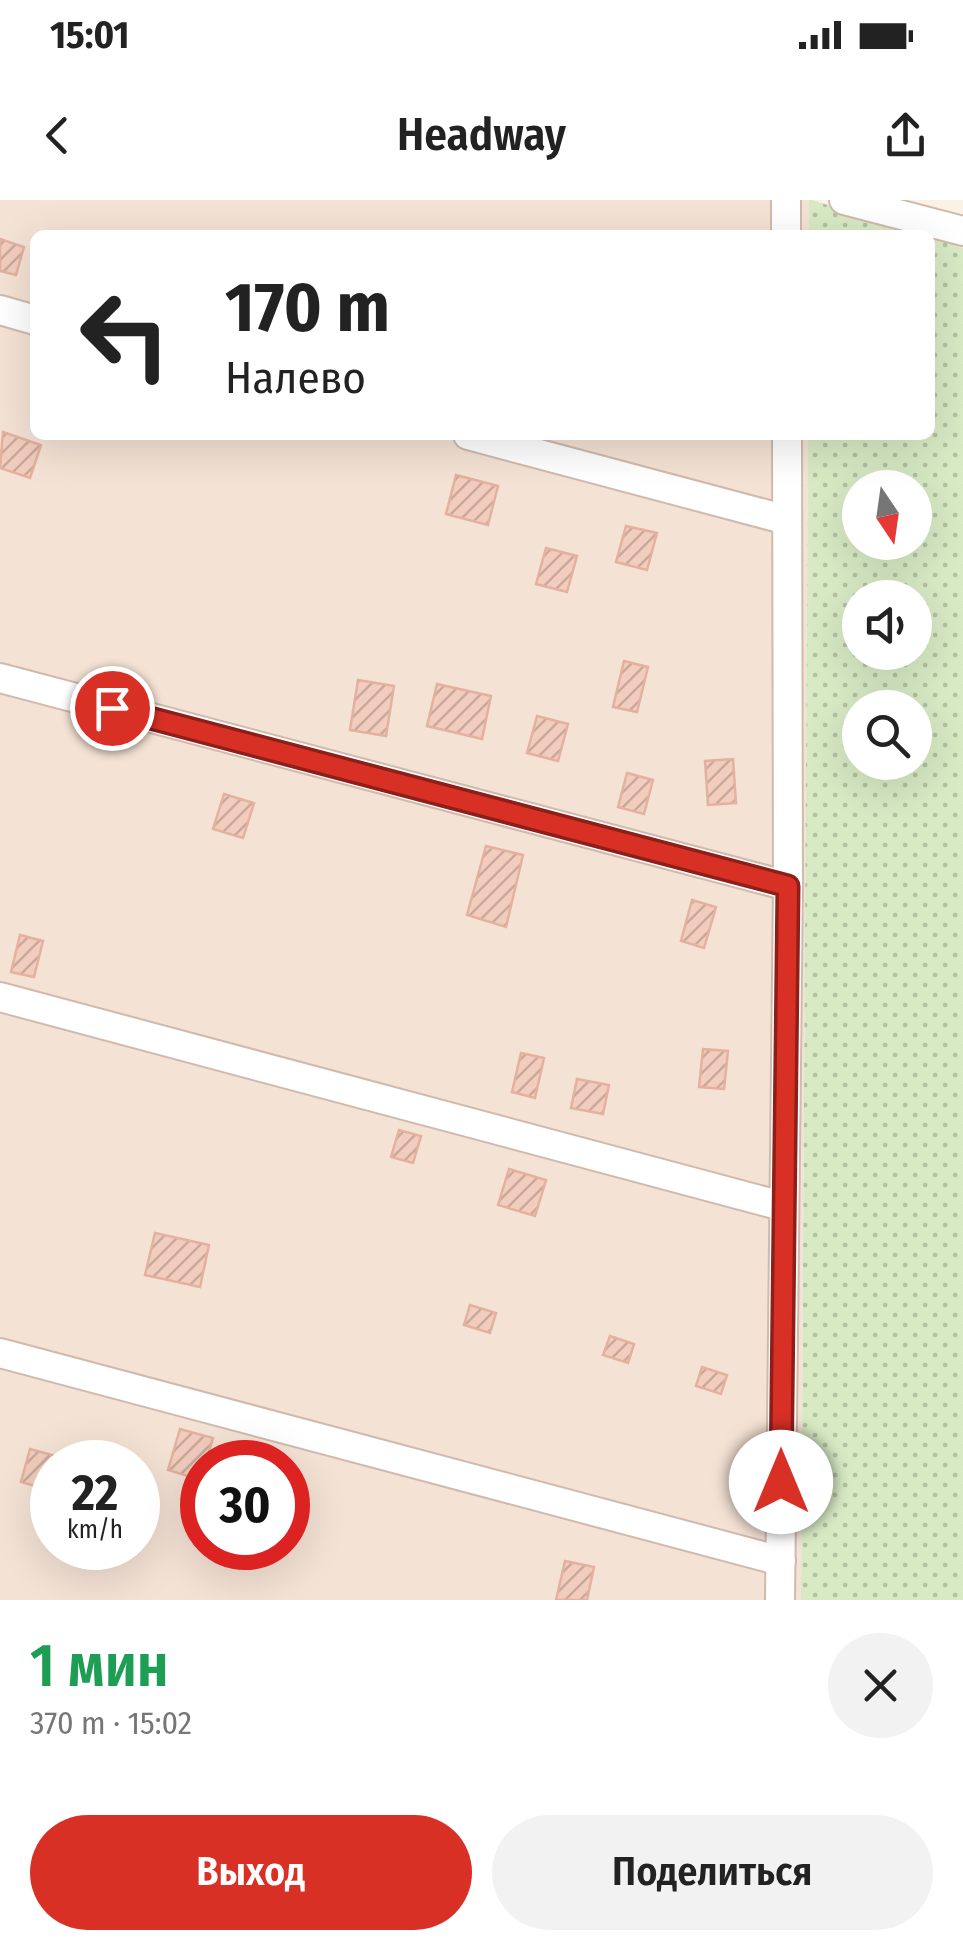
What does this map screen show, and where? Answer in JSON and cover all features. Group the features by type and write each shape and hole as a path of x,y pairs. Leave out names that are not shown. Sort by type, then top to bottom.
{"street":[{"path":"786,200 786,230"},
{"path":"844,200 963,231"},
{"path":"0,310 30,319"},
{"path":"487,440 787,520"},
{"path":"780,1600 788,886 787,440"},
{"path":"0,678 788,886"},
{"path":"0,998 782,1206"},
{"path":"0,1353 781,1561"}],"shaded area":[{"path":"0,200 809,200 809,230 30,230 30,440 808,440 801,1600 0,1600"}],"green space":[{"path":"812,200 907,230 809,230"},
{"path":"935,239 963,248 963,1600 801,1600 808,440 935,440"}],"building":[{"path":"0,239 24,247 16,275 0,271"},
{"path":"3,432 41,445 30,478 0,468"},
{"path":"456,475 498,486 488,525 446,514"},
{"path":"626,526 657,533 647,570 616,562"},
{"path":"546,548 577,556 567,592 536,584"},
{"path":"624,661 648,667 637,712 613,707"},
{"path":"358,680 394,686 386,736 350,730"},
{"path":"437,684 491,696 482,739 427,726"},
{"path":"537,716 568,724 558,761 527,753"},
{"path":"733,759 736,803 708,805 705,761"},
{"path":"627,773 653,780 644,814 618,807"},
{"path":"224,794 254,803 243,838 213,829"},
{"path":"486,846 523,855 506,927 467,915"},
{"path":"692,900 716,907 704,948 681,941"},
{"path":"20,935 43,941 34,977 11,972"},
{"path":"703,1049 728,1051 724,1089 699,1087"},
{"path":"521,1053 544,1058 535,1098 512,1092"},
{"path":"577,1079 609,1085 603,1114 571,1108"},
{"path":"399,1130 421,1136 413,1163 391,1157"},
{"path":"509,1169 546,1180 535,1216 498,1205"},
{"path":"155,1233 209,1245 200,1287 145,1275"},
{"path":"470,1305 496,1313 490,1333 464,1325"},
{"path":"610,1336 634,1344 628,1363 603,1355"},
{"path":"702,1367 727,1375 721,1394 696,1386"},
{"path":"180,1429 213,1438 180,1440 180,1474 168,1470"},
{"path":"30,1449 30,1485 21,1482"},
{"path":"565,1561 594,1567 587,1600 556,1600"}],"route":[{"path":"112,708 788,886 781,1482"}]}
